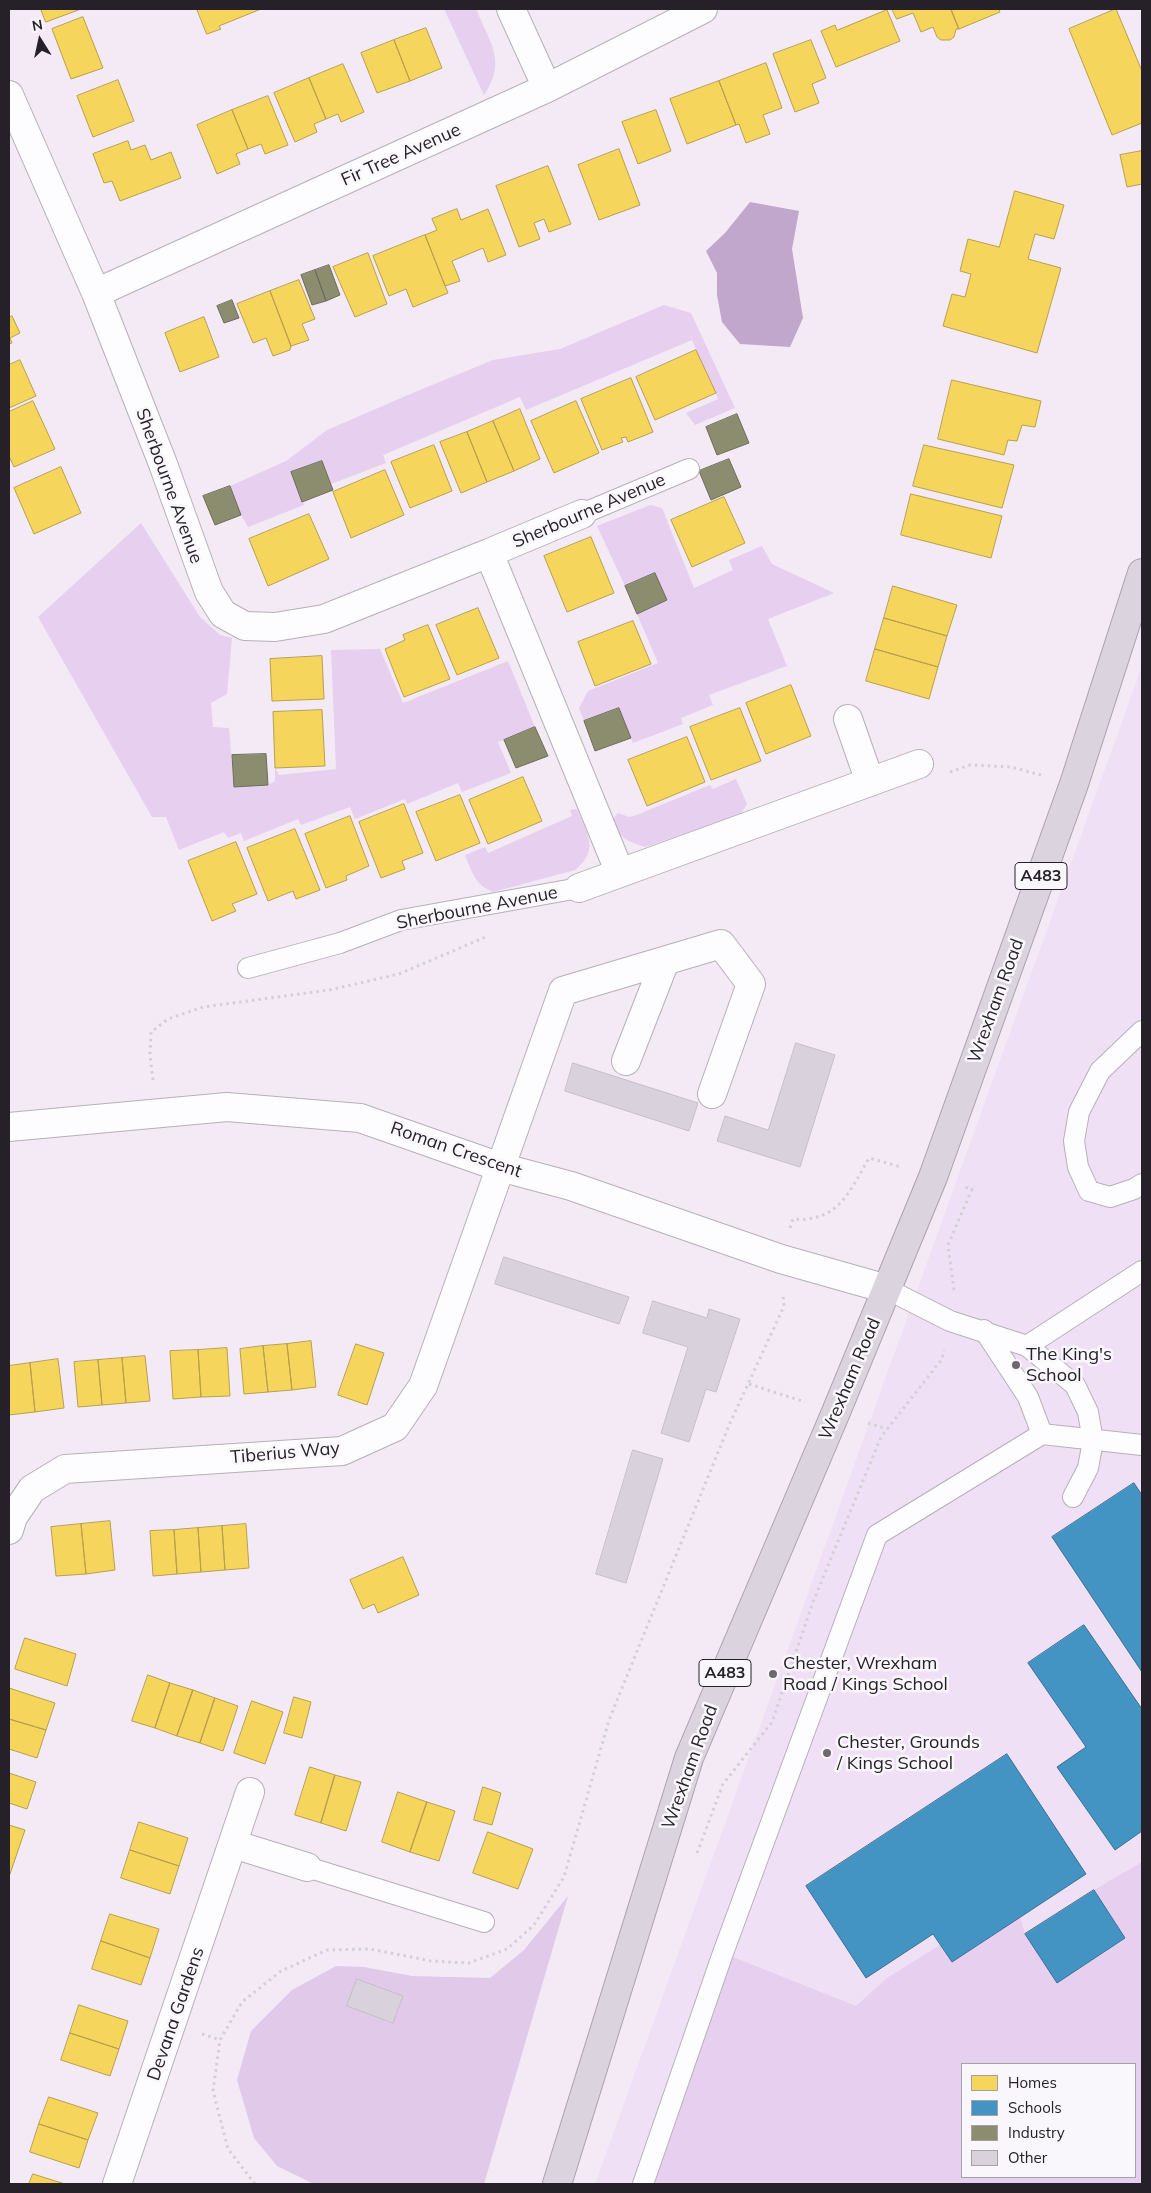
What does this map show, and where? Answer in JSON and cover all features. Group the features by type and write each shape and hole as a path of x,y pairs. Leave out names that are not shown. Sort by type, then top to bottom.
{"highway":[{"name":"Wrexham Road","path":"557,2184 689,1758 933,1177 1074,784 1142,573"}],"street":[{"path":"511,9 547,88"},
{"name":"Fir Tree Avenue","path":"96,293 547,88 703,9"},
{"name":"Sherbourne Avenue","path":"9,95 96,293 163,464 199,568 209,592 224,614 245,626 275,627 324,619 582,514"},
{"name":"Sherbourne Avenue","path":"489,553 620,873"},
{"path":"848,719 870,782"},
{"name":"Sherbourne Avenue","path":"579,888 919,764"},
{"path":"626,1061 665,961 721,944 751,984 712,1094"},
{"name":"Tiberius Way","path":"9,1530 14,1517 32,1489 65,1469 342,1451 395,1427 423,1386 563,990 665,961"},
{"name":"Roman Crescent","path":"9,1127 227,1107 360,1118 500,1167 571,1186 781,1259 887,1289"},
{"name":"Devana Gardens","path":"119,2184 250,1792"},
{"path":"233,1844 308,1866"}],"lane":[{"name":"Sherbourne Avenue","path":"582,514 689,469"},
{"name":"Sherbourne Avenue","path":"248,968 340,944 401,920 579,888"},
{"path":"1142,1030 1100,1072 1079,1112 1074,1141 1078,1167 1089,1191 1110,1197 1134,1189 1142,1184"},
{"path":"1028,1346 1142,1271"},
{"path":"887,1289 950,1321 984,1330 1028,1346 1075,1385 1088,1412 1093,1441 1088,1468 1073,1497"},
{"path":"984,1330 1028,1398 1042,1434"},
{"path":"643,2184 727,1944 877,1535 1042,1434 1142,1445"},
{"path":"308,1866 484,1922"}],"path":[{"path":"919,764 926,780 970,766 1010,767 1074,784"},
{"path":"153,1080 150,1055 151,1032 168,1019 203,1007 329,990 399,974 491,935"},
{"path":"793,1219 802,1220 820,1217 833,1211 848,1195 870,1158"},
{"path":"695,1857 723,1784 772,1722 813,1602 881,1437 942,1359 955,1299 948,1245 972,1189 933,1177"},
{"path":"255,2184 228,2149 213,2090 220,2040 242,2002 281,1971 327,1950 370,1949 431,1961 469,1964 507,1949 534,1925 564,1877 610,1720 730,1423 784,1306"},
{"path":"748,1384 783,1394"}],"shaded area":[{"path":"444,9 476,9 491,42 495,62 491,83 484,95"},
{"path":"750,202 799,211 792,249 803,318 790,347 740,344 722,322 717,295 717,273 706,251 725,233"},
{"path":"664,305 691,313 735,408 695,425 686,413 718,399 692,340 526,410 520,397 383,455 386,463 331,484 322,461 292,472 304,505 248,527 241,515 230,486 286,461 327,430 493,360 560,349"},
{"path":"650,505 662,508 694,588 733,570 729,560 762,546 772,564 834,593 768,619 787,666 709,695 713,705 681,718 683,724 633,743 619,708 584,721 579,708 588,691 658,663 637,614 667,600 655,573 625,586 597,526"},
{"path":"141,523 200,617 220,635 232,638 227,694 211,703 213,727 229,728 234,787 268,785 275,781 275,768 279,775 336,769 331,650 380,649 403,703 508,661 535,727 498,742 511,773 462,792 458,783 407,804 405,799 355,819 350,807 301,825 298,819 244,841 241,833 228,838 224,832 179,850 166,817 152,817 38,617"},
{"name":"The King's School","path":"1142,666 1142,2184 595,2184"},
{"path":"736,779 747,804 740,815 645,847 624,838 614,826 612,820 618,813 629,817 634,816 710,785 713,789"},
{"path":"577,809 587,834 589,849 583,863 575,870 493,892 478,882 465,855 485,847 488,853 572,816 570,810"},
{"path":"1142,1862 1142,2184 643,2184 723,1953 856,2006 887,1978 940,1945 952,1962 1020,1917 1025,1934 1057,1983 1125,1938 1094,1890"},
{"path":"568,1896 484,2184 314,2184 277,2166 254,2138 237,2080 251,2031 292,1990 336,1966 364,1967 412,1976 490,1978 524,1950"}],"building: Homes":[{"path":"41,9 81,9 46,22"},
{"path":"197,9 261,9 219,26 221,29 207,34"},
{"path":"892,9 951,9 959,29 956,29 954,37 950,40 941,40 937,37 933,27 921,32 913,13 897,19"},
{"path":"951,9 999,9 1000,12 959,29"},
{"path":"1116,9 1142,71 1142,123 1112,135 1069,29"},
{"path":"887,10 900,41 836,67 821,31 835,25 837,30"},
{"path":"83,17 103,68 71,79 52,29"},
{"path":"426,28 442,68 410,81 394,40"},
{"path":"394,40 410,81 377,93 361,53"},
{"path":"811,40 826,78 812,84 819,103 795,112 773,54"},
{"path":"766,63 782,108 763,115 770,134 746,143 739,124 736,125 719,81"},
{"path":"343,64 364,112 341,122 338,114 326,119 309,78"},
{"path":"309,78 326,119 314,124 317,132 295,142 274,93"},
{"path":"118,80 134,121 93,137 77,96"},
{"path":"719,81 736,125 687,144 670,99"},
{"path":"268,96 288,145 265,154 261,144 248,149 232,110"},
{"path":"232,110 248,149 236,154 240,164 217,174 197,125"},
{"path":"656,110 671,151 638,164 622,122"},
{"path":"128,141 131,150 145,145 151,160 171,152 181,178 120,201 112,181 104,183 93,154"},
{"path":"619,149 640,205 599,220 578,165"},
{"path":"1142,151 1142,184 1127,187 1120,155"},
{"path":"548,166 571,224 549,232 544,219 534,223 540,239 519,247 496,186"},
{"path":"1015,191 1064,205 1054,239 1035,234 1028,259 1061,268 1037,353 943,326 952,294 965,297 971,274 960,271 968,239 999,247"},
{"path":"457,209 461,220 488,209 506,255 488,262 483,248 452,261 460,281 445,286 425,235 437,230 432,219"},
{"path":"425,235 448,293 413,307 406,289 389,296 373,256"},
{"path":"368,253 387,304 355,317 333,267"},
{"path":"299,280 315,319 302,324 309,340 291,346 270,291"},
{"path":"270,291 291,346 290,350 273,356 266,338 253,343 237,304"},
{"path":"12,316 20,333 10,338 12,343 9,344 9,318"},
{"path":"204,317 219,357 180,372 165,333"},
{"path":"696,350 716,393 655,420 636,377"},
{"path":"20,360 36,396 9,408 9,365"},
{"path":"631,378 653,432 628,442 626,437 621,438 623,442 602,450 581,399"},
{"path":"952,380 1041,401 1035,427 1022,425 1017,441 1008,440 1004,455 938,439"},
{"path":"33,401 55,449 14,467 9,456 9,412"},
{"path":"576,401 599,453 554,473 531,421"},
{"path":"520,409 540,459 514,471 493,421"},
{"path":"493,421 514,471 487,482 467,432"},
{"path":"467,432 487,482 461,493 440,442"},
{"path":"434,445 452,491 410,508 391,462"},
{"path":"924,445 1014,465 1002,508 913,486"},
{"path":"61,467 81,513 34,534 14,488"},
{"path":"385,470 404,515 351,538 333,492"},
{"path":"911,494 1002,516 991,558 901,535"},
{"path":"724,497 745,543 692,567 671,520"},
{"path":"309,514 329,559 268,586 249,539"},
{"path":"591,537 614,593 567,612 544,556"},
{"path":"893,586 957,605 947,636 884,618"},
{"path":"478,608 499,658 457,675 436,625"},
{"path":"884,618 947,636 938,667 875,649"},
{"path":"633,621 651,664 595,686 578,642"},
{"path":"428,625 450,679 404,697 385,649 405,640 403,635"},
{"path":"875,649 938,667 929,699 866,681"},
{"path":"322,656 324,699 272,701 270,659"},
{"path":"791,685 811,736 766,754 746,703"},
{"path":"740,708 761,761 711,780 690,727"},
{"path":"322,710 325,766 275,768 273,712"},
{"path":"687,737 705,782 647,806 628,760"},
{"path":"523,777 542,821 488,844 469,800"},
{"path":"460,795 480,843 436,861 416,812"},
{"path":"404,804 423,853 402,861 405,869 381,878 359,822"},
{"path":"350,816 369,866 346,876 347,880 326,888 305,834"},
{"path":"295,829 320,890 296,899 293,891 268,901 247,848"},
{"path":"236,842 257,894 232,904 236,911 212,921 188,861"},
{"path":"311,1341 316,1387 292,1390 287,1344"},
{"path":"287,1344 292,1390 268,1392 263,1346"},
{"path":"356,1344 384,1353 367,1405 338,1395"},
{"path":"263,1346 268,1392 244,1394 240,1349"},
{"path":"227,1348 230,1396 201,1397 198,1350"},
{"path":"198,1350 201,1397 173,1399 170,1351"},
{"path":"145,1356 150,1401 126,1403 122,1358"},
{"path":"122,1358 126,1403 102,1405 98,1360"},
{"path":"58,1359 64,1408 35,1412 30,1363"},
{"path":"98,1360 102,1405 78,1407 74,1362"},
{"path":"30,1363 35,1412 9,1415 9,1366"},
{"path":"110,1521 115,1570 86,1574 81,1524"},
{"path":"81,1524 86,1574 56,1576 51,1527"},
{"path":"246,1524 249,1568 225,1570 222,1526"},
{"path":"222,1526 225,1570 201,1572 198,1528"},
{"path":"198,1528 201,1572 177,1574 174,1530"},
{"path":"174,1530 177,1574 153,1576 150,1531"},
{"path":"403,1557 419,1595 378,1613 374,1604 363,1609 350,1580"},
{"path":"25,1638 76,1654 67,1686 15,1669"},
{"path":"148,1675 170,1683 155,1728 132,1721"},
{"path":"170,1683 193,1690 177,1736 155,1728"},
{"path":"9,1688 55,1703 46,1730 9,1719"},
{"path":"193,1690 215,1698 200,1743 177,1736"},
{"path":"294,1697 311,1702 302,1738 284,1733"},
{"path":"215,1698 238,1706 223,1751 200,1743"},
{"path":"252,1701 283,1712 265,1764 234,1753"},
{"path":"9,1719 46,1730 37,1758 9,1749"},
{"path":"310,1767 335,1775 321,1823 295,1815"},
{"path":"9,1773 36,1782 27,1809 9,1803"},
{"path":"335,1775 361,1782 346,1831 321,1823"},
{"path":"483,1787 501,1793 492,1825 474,1820"},
{"path":"398,1792 427,1802 410,1852 382,1842"},
{"path":"427,1802 455,1811 439,1861 410,1852"},
{"path":"139,1822 188,1838 179,1866 130,1850"},
{"path":"9,1825 25,1830 9,1877"},
{"path":"488,1832 533,1849 518,1889 473,1873"},
{"path":"130,1850 179,1866 170,1894 121,1878"},
{"path":"110,1914 159,1929 150,1958 101,1941"},
{"path":"101,1941 150,1958 141,1985 92,1969"},
{"path":"79,2005 128,2021 119,2049 70,2033"},
{"path":"70,2033 119,2049 110,2076 61,2060"},
{"path":"49,2097 98,2113 88,2140 39,2124"},
{"path":"39,2124 88,2140 79,2168 30,2152"},
{"path":"33,2174 65,2184 29,2184"}],"building: Schools":[{"path":"1134,1483 1142,1495 1142,1672 1052,1537"},
{"path":"1084,1625 1142,1709 1142,1831 1115,1850 1057,1767 1086,1747 1028,1663"},
{"path":"1007,1754 1086,1874 952,1962 933,1934 866,1978 806,1886"},
{"path":"1094,1890 1125,1938 1057,1983 1025,1934"}],"building: Industry":[{"path":"329,265 340,295 326,301 315,270"},
{"path":"315,270 326,301 312,305 301,275"},
{"path":"232,300 239,318 224,323 217,306"},
{"path":"737,414 749,443 717,455 706,427"},
{"path":"729,459 741,487 711,500 699,471"},
{"path":"322,461 333,490 302,502 291,472"},
{"path":"230,486 241,515 215,525 203,496"},
{"path":"655,573 667,600 637,614 625,586"},
{"path":"619,708 631,738 595,751 584,721"},
{"path":"535,727 548,756 516,768 504,740"},
{"path":"266,754 268,785 234,787 232,755"}],"building: Other":[{"path":"796,1043 835,1055 800,1167 717,1141 725,1116 768,1130"},
{"path":"573,1063 698,1103 689,1131 565,1091"},
{"path":"504,1257 629,1297 619,1324 495,1284"},
{"path":"653,1301 707,1318 709,1309 740,1319 716,1392 706,1389 689,1442 661,1433 688,1347 643,1333"},
{"path":"633,1450 663,1459 626,1583 596,1574"},
{"path":"357,1979 403,1996 393,2023 347,2006"}],"place":[{"name":"The King's School","path":"1016,1365"},
{"name":"Chester, Wrexham Road / Kings School","path":"773,1674"},
{"name":"Chester, Grounds / Kings School","path":"827,1753"}]}
